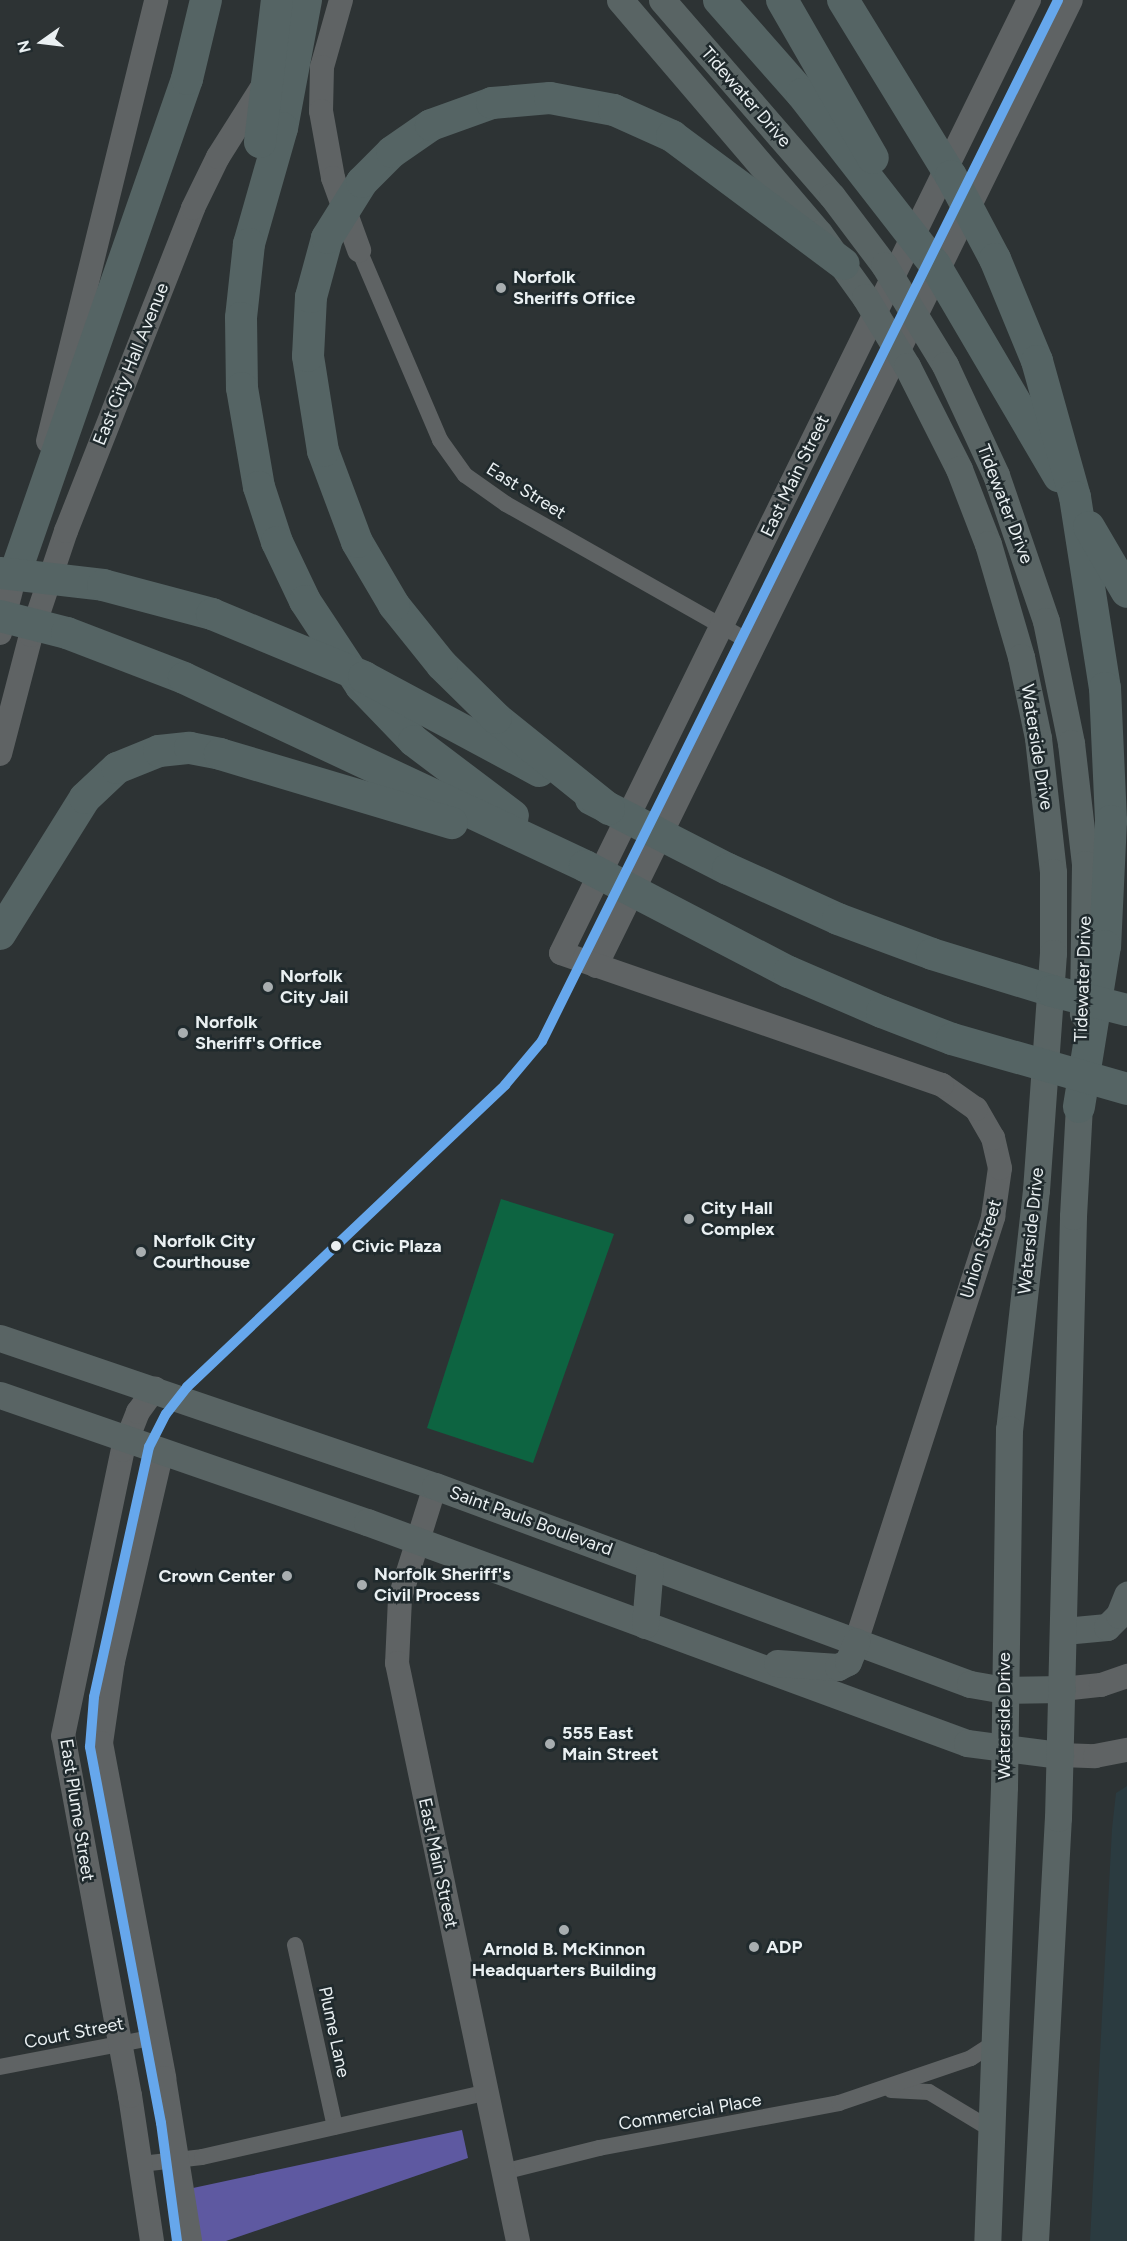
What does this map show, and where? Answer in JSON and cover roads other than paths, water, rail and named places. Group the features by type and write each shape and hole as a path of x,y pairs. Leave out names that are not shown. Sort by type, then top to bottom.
{"highway":[{"path":"206,0 187,79 8,571 140,592 285,641 395,693 609,809 838,919 932,954 1052,991 1127,1010"},
{"path":"277,0 241,318 242,388 251,454 268,518 315,619 367,694 443,766 585,866"},
{"path":"249,244 282,129 306,0"},
{"path":"719,0 808,102 936,265"},
{"path":"782,0 1127,592"},
{"path":"843,0 951,176 995,259 1037,361 1075,497 1105,688 1111,775 1109,905 1079,1107"},
{"path":"609,809 479,702 425,645 381,585 347,520 328,468 314,405 307,336 314,278 336,219 362,182 413,137 448,117 518,99 573,101 631,116 696,151 772,213 844,264"},
{"path":"0,616 67,633 184,678 585,866 789,972 882,1012 952,1039 1127,1089"},
{"path":"0,934 75,812 94,787 130,760 173,749 204,750 237,758 585,866"}],"main road":[{"name":"Tidewater Drive","path":"662,0 860,232 945,364 1010,510 1046,621 1063,698 1085,864 1079,1107"},
{"name":"Tidewater Drive","path":"622,2 769,170 844,264"},
{"name":"Waterside Drive","path":"844,264 926,400 975,508 1014,627 1038,738 1053,872 1050,1016 1030,1254 1009,1429 1004,1750 996,2042 987,2241"},
{"path":"1035,2241 1060,1755 1073,1216 1079,1107"},
{"name":"Saint Pauls Boulevard","path":"0,1338 435,1486 970,1684 1004,1690 1062,1689"},
{"path":"0,1395 416,1540 967,1743 1004,1750 1060,1755"},
{"path":"645,1625 650,1566"},
{"path":"1064,1631 1102,1629 1121,1620 1127,1595"},
{"path":"734,1658 833,1668 848,1662 856,1642"}],"street":[{"path":"0,633 8,571 156,0"},
{"name":"East City Hall Avenue","path":"0,754 52,567 193,208 231,135 320,0"},
{"path":"341,0 322,67 321,111 333,178 359,250"},
{"name":"East Main Street","path":"561,953 1029,0"},
{"name":"East Main Street","path":"596,966 1071,0"},
{"name":"East Street","path":"359,250 440,440 465,475 506,504 720,628 753,644"},
{"name":"Union Street","path":"561,953 942,1085 976,1109 993,1138 1000,1168 993,1217 856,1642"},
{"name":"East Plume Street","path":"152,2241 120,2044 63,1736 68,1698 127,1439 138,1412 155,1389"},
{"name":"East Plume Street","path":"162,1451 113,1661 101,1743 179,2160 190,2241"},
{"name":"East Main Street","path":"435,1486 416,1540 399,1607 397,1663 518,2241"},
{"path":"1062,1689 1101,1685 1127,1676"},
{"path":"1060,1755 1095,1756 1127,1750"},
{"name":"Plume Lane","path":"295,1946 335,2127"},
{"name":"Court Street","path":"0,2067 156,2037"},
{"name":"Commercial Place","path":"503,2172 599,2148 839,2103 884,2090 971,2058 996,2042"},
{"name":"Commercial Place","path":"884,2090 929,2092 992,2130"},
{"path":"141,2164 179,2160 488,2092"}],"place":[{"name":"Norfolk Sheriffs Office","path":"501,288"},
{"name":"Norfolk City Jail","path":"268,987"},
{"name":"Norfolk Sheriff's Office","path":"183,1033"},
{"name":"City Hall Complex","path":"689,1219"},
{"name":"Civic Plaza","path":"336,1246"},
{"name":"Norfolk City Courthouse","path":"141,1252"},
{"name":"Crown Center","path":"287,1576"},
{"name":"Norfolk Sheriff's Civil Process","path":"362,1585"},
{"name":"555 East Main Street","path":"550,1744"},
{"name":"Arnold B. McKinnon Headquarters Building","path":"564,1930"},
{"name":"ADP","path":"754,1947"}]}
